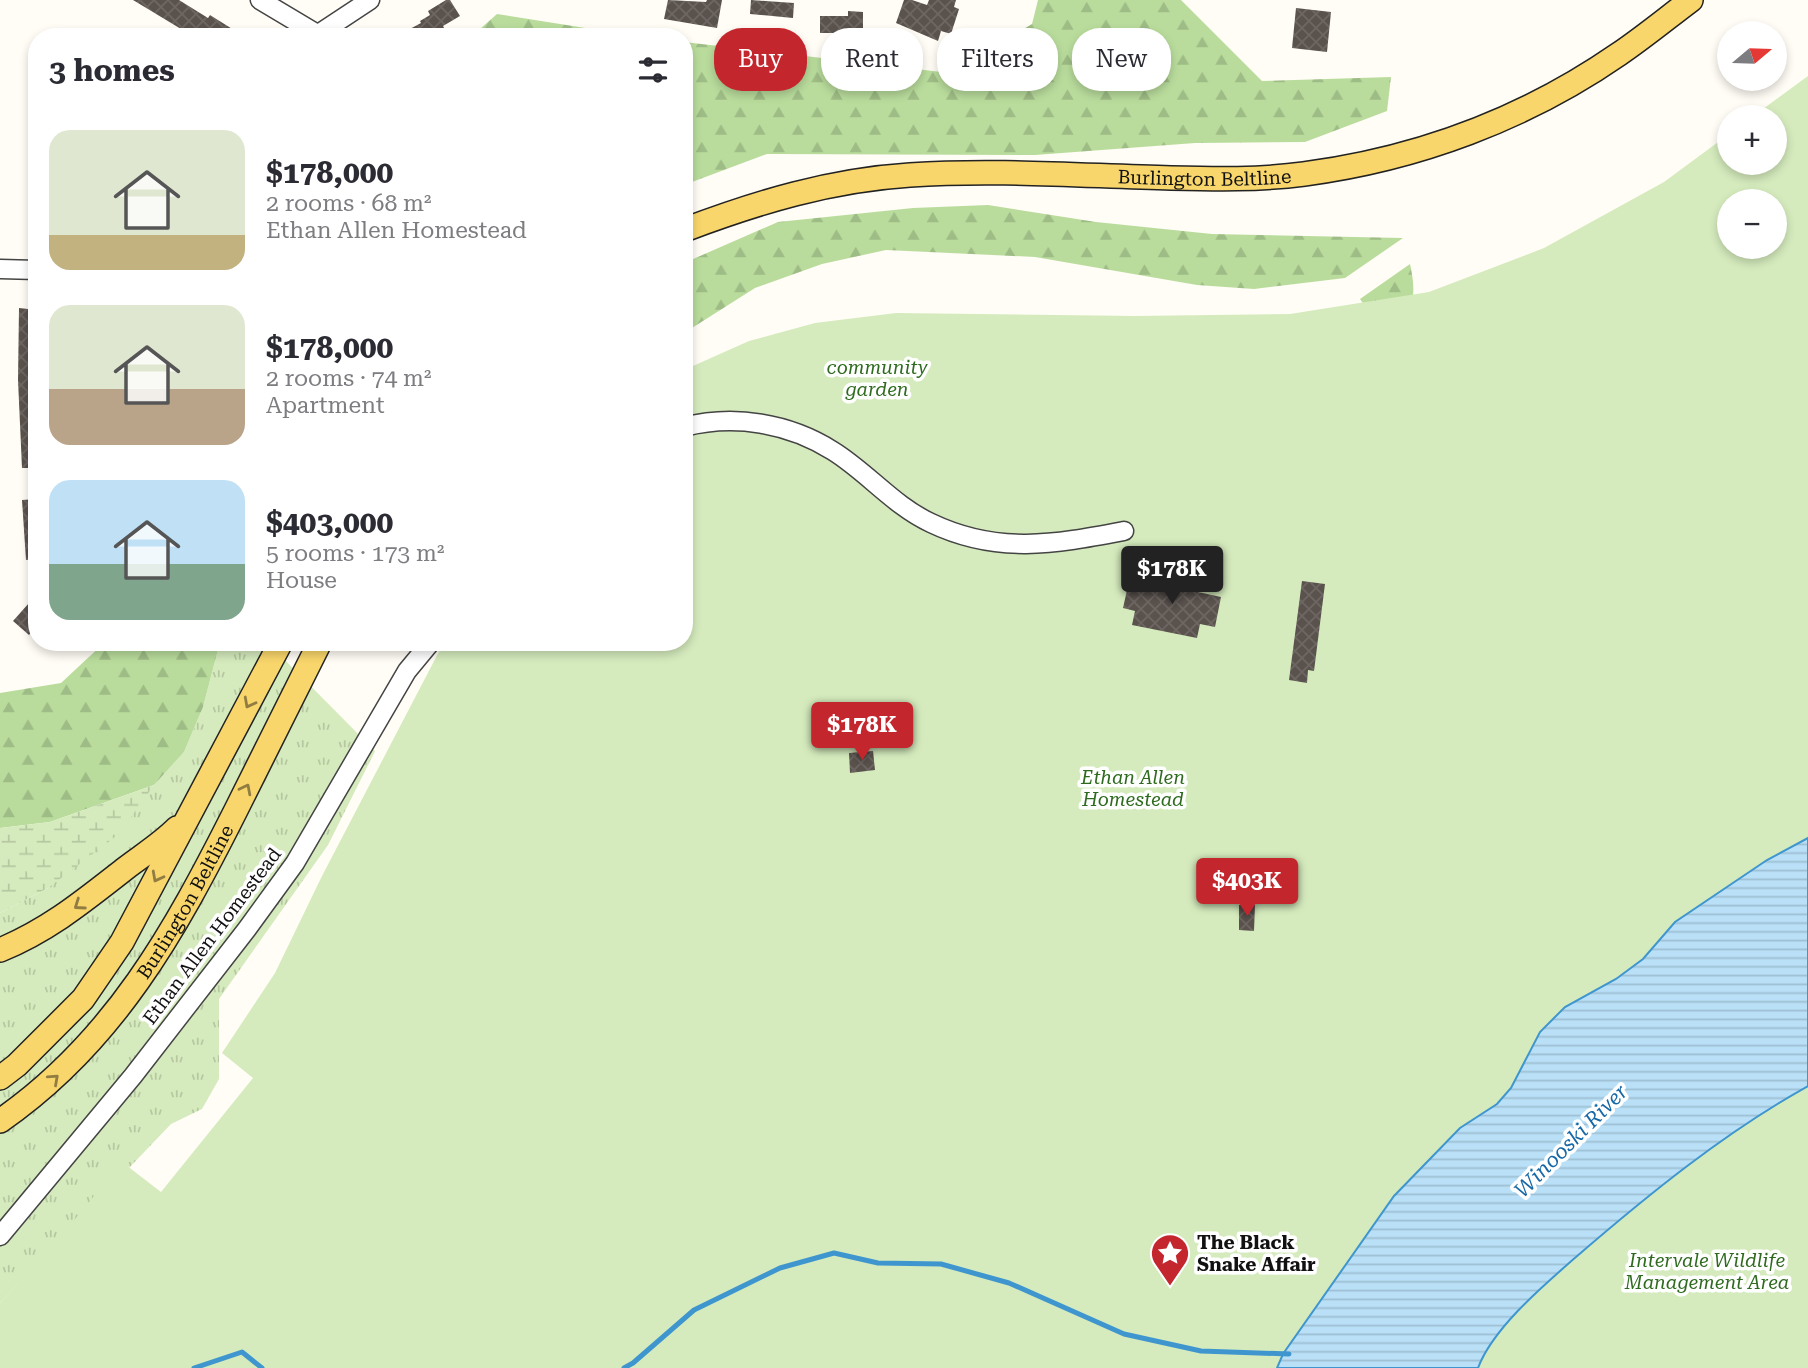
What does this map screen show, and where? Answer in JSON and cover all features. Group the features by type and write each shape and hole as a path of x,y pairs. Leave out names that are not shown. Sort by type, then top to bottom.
{"main road":[{"name":"Burlington Beltline","path":"693,227 753,204 793,193 873,178 990,173 1243,178 1302,174 1362,165 1441,144 1528,107 1619,54 1691,0"},
{"name":"Burlington Beltline","path":"0,1078 17,1065 83,999 122,942 276,651"},
{"name":"Burlington Beltline","path":"0,1121 72,1062 113,1017 152,963 196,889 315,651"},
{"path":"0,950 80,906 128,866 157,847 189,816"}],"street":[{"path":"260,0 303,28"},
{"path":"327,28 369,0"},
{"path":"0,268 28,270"},
{"path":"693,427 741,421 777,426 790,431 833,451 894,499 930,523 969,537 1007,544 1056,544 1124,531"},
{"name":"Ethan Allen Homestead","path":"0,1237 133,1076 295,863 407,671 423,651"}],"green space":[{"path":"1038,0 1181,0 1262,81 1391,77 1387,111 1305,142 1195,143 1035,155 767,154 693,182 693,43 714,45 714,91 807,91 807,56 821,58 821,91 923,91 923,70 937,71 937,91 1058,91 1058,28 1025,28 1032,24"},
{"path":"497,14 585,28 481,28"},
{"name":"Ethan Allen Homestead","path":"1808,76 1808,838 1767,860 1675,922 1643,959 1540,1032 1511,1088 1497,1104 1460,1128 1394,1196 1283,1354 1277,1368 0,1368 0,1303 52,1247 122,1162 161,1192 253,1078 222,1053 275,973 322,876 439,651 693,651 693,366 749,341 815,323 896,313 1135,316 1290,314 1429,292 1544,248 1664,182 1717,143 1717,175 1787,175 1787,105 1768,105"},
{"path":"988,205 1096,222 1212,234 1403,238 1345,278 1254,289 1197,285 1035,257 886,250 822,264 755,288 693,327 693,259 778,222 913,208"},
{"path":"1410,264 1413,287 1411,305 1389,340 1360,299"},
{"path":"95,651 218,651 203,707 184,752 154,785 50,822 0,828 0,693 61,683"},
{"path":"218,651 276,651 375,751 328,845 219,999 219,1079 202,1109 171,1124 0,1303 0,913 48,888 154,785 184,752 203,707"},
{"path":"154,785 119,834 48,888 0,913 0,828 50,822"},
{"name":"Intervale Wildlife Management Area","path":"1808,1086 1808,1368 1478,1368 1485,1353 1507,1323 1603,1233 1717,1144"}],"water":[{"name":"Winooski River","path":"1808,838 1808,1086 1717,1144 1603,1233 1507,1323 1485,1353 1478,1368 1277,1368 1283,1354 1394,1196 1460,1128 1497,1104 1511,1088 1540,1032 1565,1007 1616,979 1643,959 1675,922 1767,860"}],"building":[{"path":"133,0 179,0 231,28 179,28"},
{"path":"450,0 460,16 443,26 444,28 412,28 430,15 428,11"},
{"path":"668,0 722,0 717,28 664,19"},
{"path":"751,0 794,3 793,18 750,14"},
{"path":"904,0 927,5 929,0 956,0 954,7 959,9 953,28 937,28 937,41 923,35 923,28 908,28 896,23"},
{"path":"1296,8 1331,12 1327,52 1292,48"},
{"path":"848,11 863,12 863,28 821,28 820,33 820,16 848,16"},
{"path":"19,308 28,309 28,468 22,468 18,380"},
{"path":"22,500 28,500 26,560"},
{"path":"1166,570 1186,574 1184,589 1221,597 1215,627 1200,624 1197,638 1132,625 1135,611 1123,608 1129,581 1162,588"},
{"path":"1302,581 1325,584 1314,671 1308,670 1307,683 1289,680"},
{"path":"28,604 28,634 13,621"},
{"path":"873,751 875,770 850,773 849,753"},
{"path":"1239,905 1255,905 1254,931 1239,930"}],"waterway":[{"path":"624,1368 694,1310 780,1268 834,1253 878,1263 941,1264 1009,1283 1124,1334 1201,1351 1289,1354"},
{"path":"194,1368 242,1352 262,1368"}],"place":[{"name":"The Black Snake Affair","path":"1170,1287"}],"park label":[{"name":"community garden","path":"877,378"}]}
